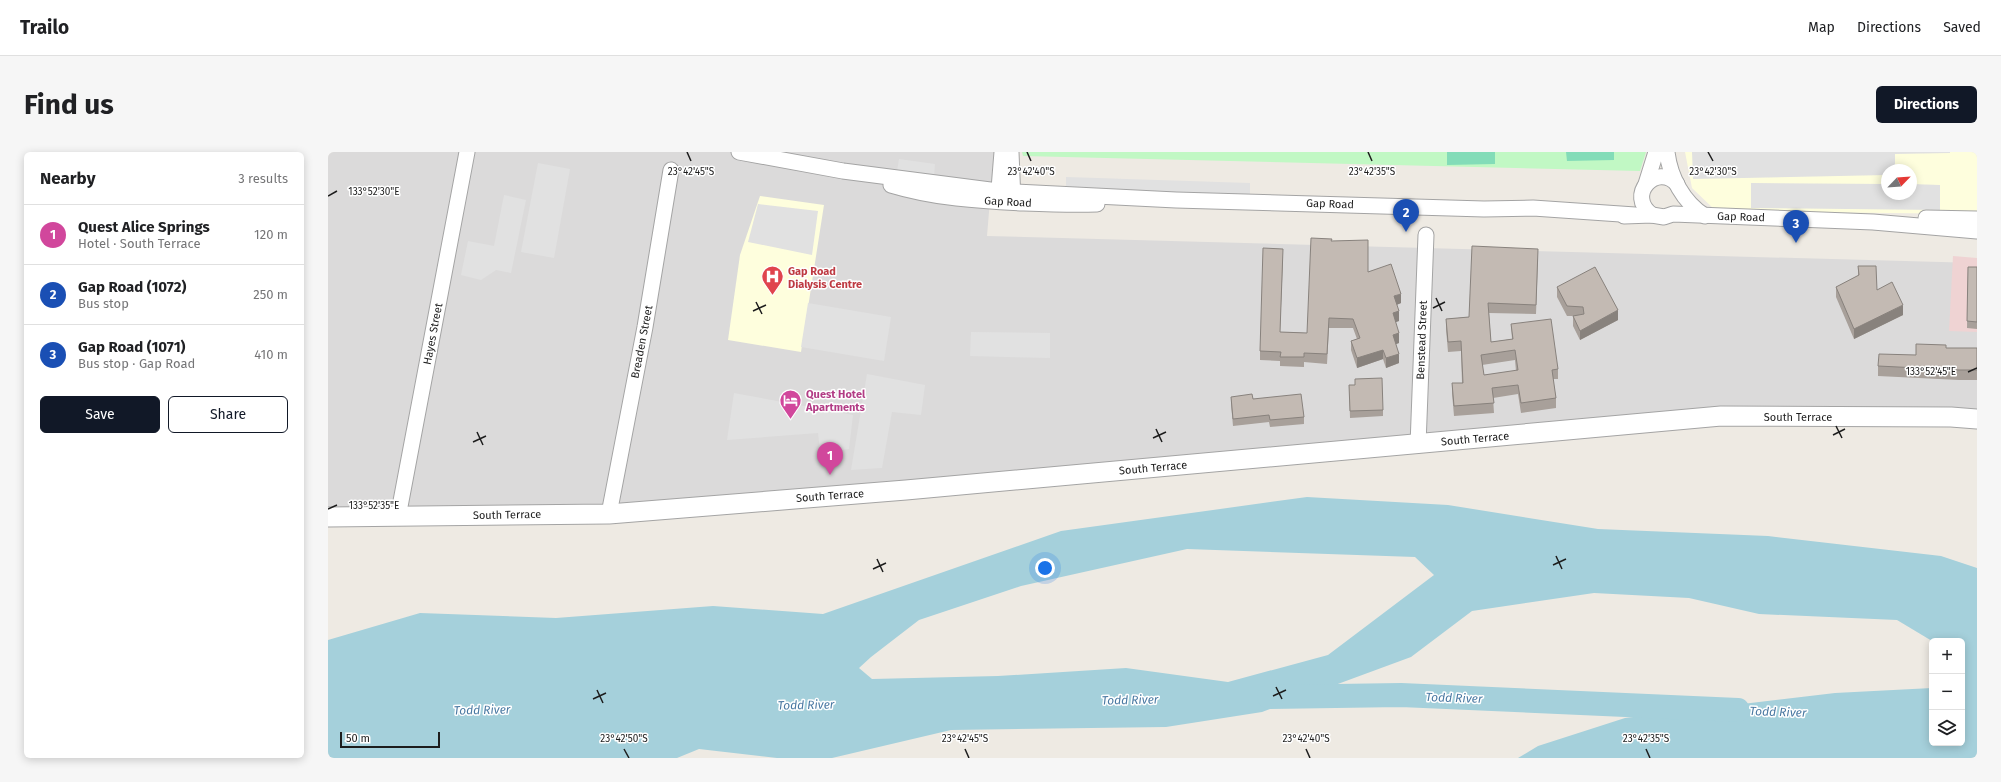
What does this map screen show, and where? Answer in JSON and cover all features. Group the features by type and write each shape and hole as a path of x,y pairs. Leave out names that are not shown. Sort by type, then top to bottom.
{"street":[{"name":"Hayes Street","path":"398,516 467,152"},
{"name":"Gap Road","path":"739,152 843,171 912,192 943,197 1176,200 1533,208 1664,217 1673,214 1873,222 1977,231"},
{"path":"1002,152 1006,197"},
{"path":"1006,197 1012,152"},
{"path":"1652,215 1643,206 1644,189 1656,152"},
{"path":"1667,152 1670,167 1679,188 1680,206 1673,214"},
{"name":"Breaden Street","path":"608,514 645,327 671,170"},
{"path":"1604,212 1624,206 1652,180 1663,177 1673,181 1694,208 1705,216"},
{"name":"Gap Road","path":"1484,208 1532,217 1606,218 1635,215"},
{"name":"Gap Road","path":"1873,222 1908,218 1977,219"},
{"name":"Benstead Street","path":"1418,445 1426,235"},
{"name":"South Terrace","path":"328,517 608,514 906,490 1418,445 1721,416 1951,417 1977,419"}],"shaded area":[{"path":"328,152 994,152 987,236 1977,263 1977,419 1721,416 609,514 328,517"},
{"path":"1685,152 1977,152 1977,214 1716,211 1692,188"},
{"path":"1692,152 1950,152 1895,154 1895,164 1881,164 1881,175 1693,179"},
{"path":"899,159 935,164 934,176 897,171"},
{"path":"538,163 570,169 554,258 521,252"},
{"path":"1066,177 1250,183 1250,199 1066,192"},
{"path":"1751,183 1881,184 1881,200 1917,200 1917,184 1940,185 1940,210 1751,208"},
{"path":"504,195 526,200 511,273 496,270 481,280 461,275 468,241 494,246"},
{"name":"Gap Road Dialysis Centre","path":"760,196 824,205 801,352 728,340 740,255"},
{"path":"758,204 818,211 812,255 748,242"},
{"path":"1953,256 1977,258 1977,332 1949,331"},
{"path":"808,303 891,317 884,361 801,347"},
{"path":"971,332 1050,333 1050,358 970,356"},
{"path":"867,374 925,385 921,415 892,412 882,468 851,470"},
{"path":"734,393 853,415 849,449 820,452 818,433 727,440"}],"green space":[{"path":"1022,152 1646,152 1640,171 1023,156"},
{"path":"1447,152 1495,152 1495,164 1447,165"},
{"path":"1566,152 1614,152 1614,160 1567,161"}],"water":[{"path":"1307,497 1448,505 1598,529 1768,536 1941,556 1977,568 1977,758 1518,758 1538,746 1625,718 1835,693 1929,688 1929,746 1965,746 1965,638 1929,639 1897,620 1759,614 1689,598 1594,593 1472,611 1411,657 1262,712 1166,727 951,730 832,758 777,758 699,749 677,758 328,758 328,640 420,613 556,618 713,606 823,614 1061,531","holes":["1187,549 1415,557 1434,575 1328,655 1228,682 1126,668 998,676 872,679 859,668 919,620 1021,586"]}],"building":[{"path":"1311,238 1332,239 1331,241 1368,240 1368,272 1391,264 1401,294 1394,296 1399,311 1393,313 1399,333 1393,335 1399,354 1386,358 1383,350 1357,358 1351,341 1360,338 1353,319 1329,318 1327,354 1304,353 1304,357 1280,357 1281,352 1260,351 1263,248 1283,249 1280,332 1307,333"},
{"path":"1472,246 1538,249 1536,305 1488,303 1491,342 1513,339 1511,324 1551,319 1558,369 1552,370 1556,398 1521,403 1518,385 1492,388 1494,403 1454,406 1452,383 1463,383 1461,341 1448,342 1446,319 1469,317","holes":["1515,350 1518,370 1484,375 1481,355"]},
{"path":"1858,266 1876,266 1877,290 1892,282 1903,305 1854,329 1836,287 1859,275"},
{"path":"1595,267 1618,310 1580,331 1573,316 1584,314 1583,307 1567,306 1557,287"},
{"path":"1968,267 1977,267 1977,322 1967,321"},
{"path":"1916,344 1946,345 1946,348 1977,348 1977,370 1878,366 1879,354 1916,355"},
{"path":"1382,378 1383,410 1350,411 1349,385 1355,385 1355,379"},
{"path":"1252,394 1253,399 1301,394 1304,417 1270,420 1269,415 1233,419 1231,397"}],"waterway":[{"name":"Todd River","path":"1269,697 1401,695 1738,710"}],"place":[{"name":"Gap Road (1072)","path":"1406,232"},
{"name":"Gap Road (1071)","path":"1796,243"},
{"name":"Gap Road Dialysis Centre","path":"772,296"},
{"name":"Quest Hotel Apartments","path":"791,420"},
{"name":"Quest Alice Springs","path":"830,475"}]}
